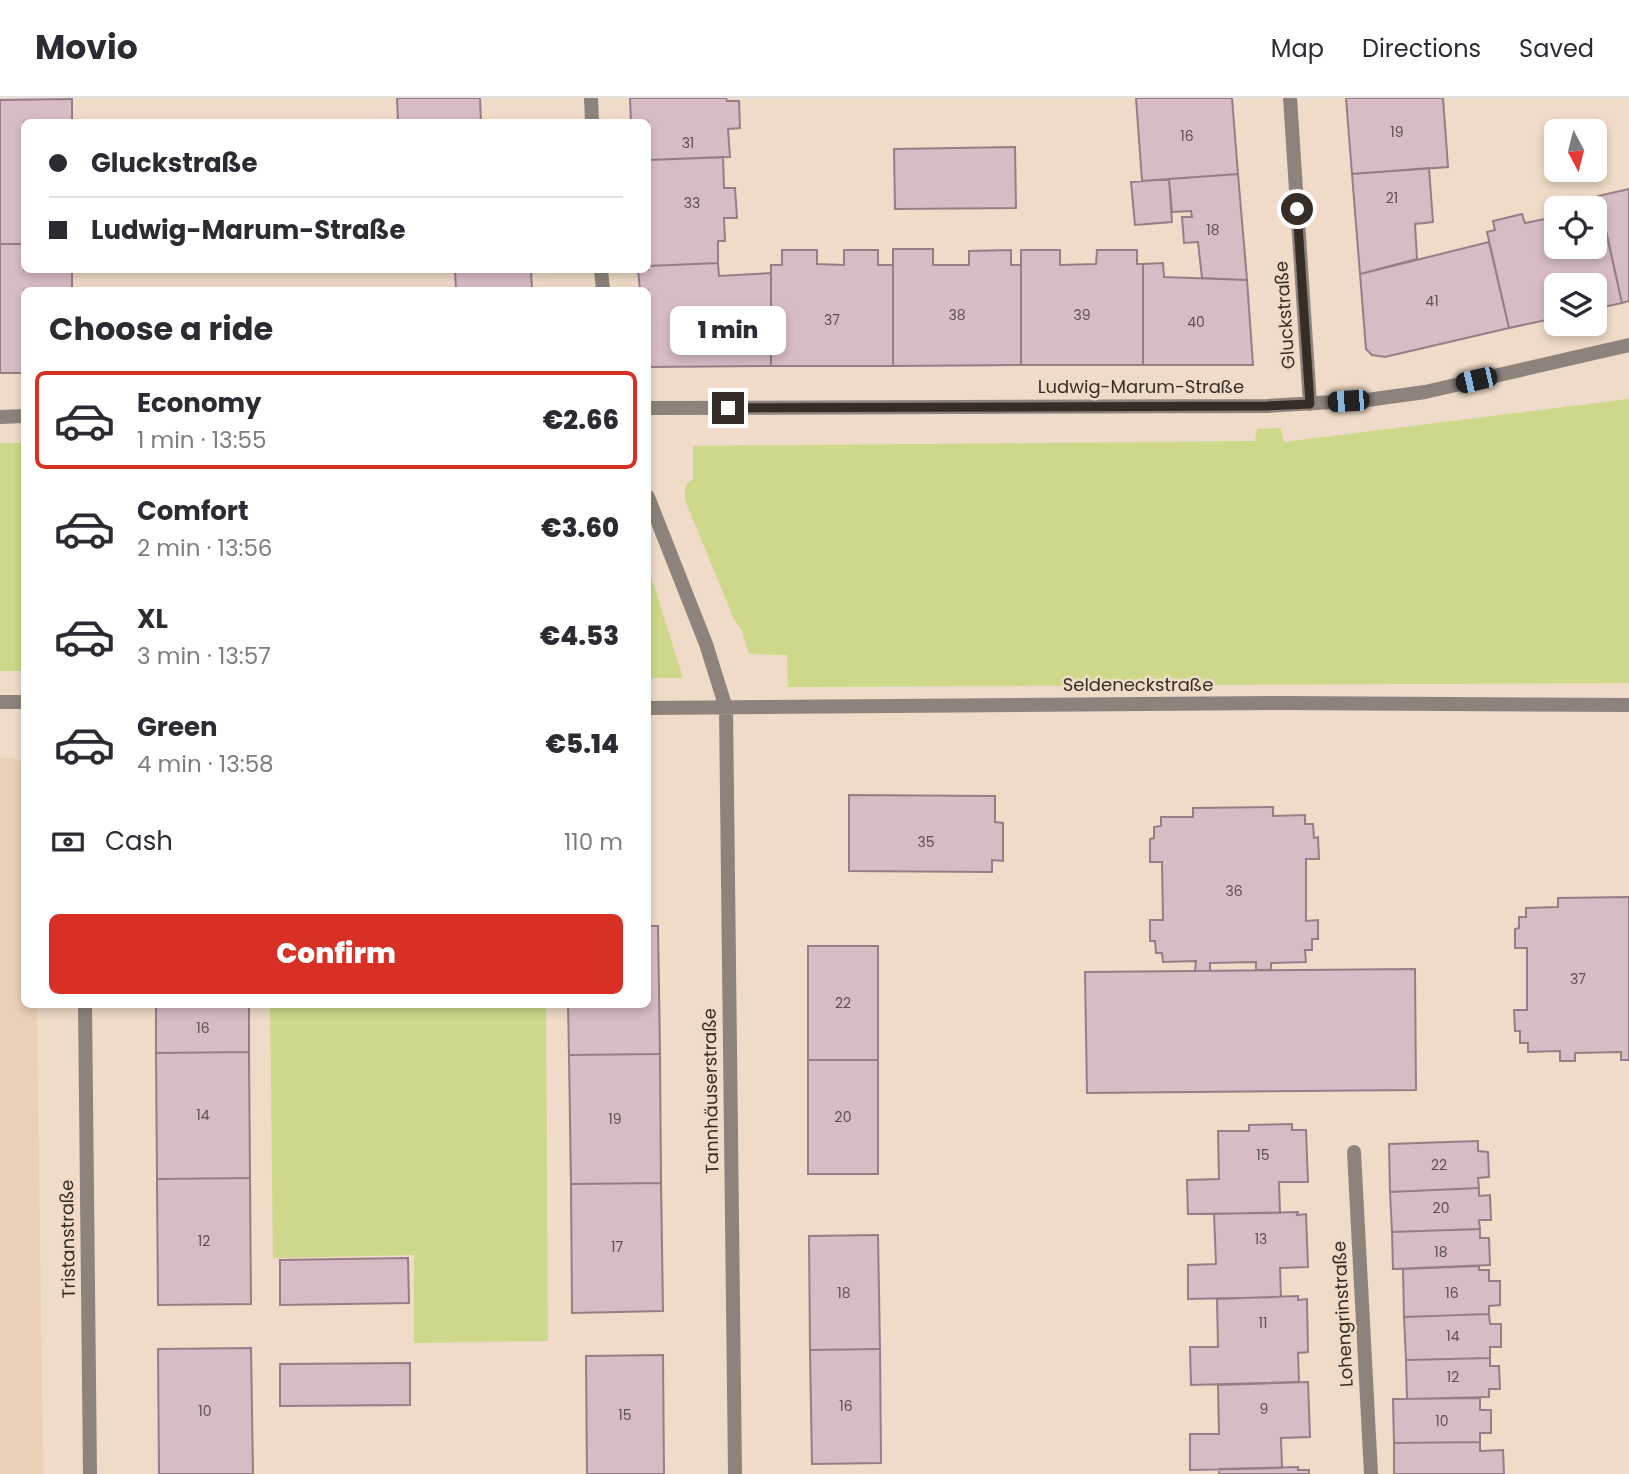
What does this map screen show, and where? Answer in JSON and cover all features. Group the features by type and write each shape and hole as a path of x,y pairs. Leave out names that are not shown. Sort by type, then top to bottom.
{"street":[{"path":"591,98 592,119"},
{"name":"Gluckstraße","path":"1290,98 1310,404"},
{"name":"Ludwig-Marum-Straße","path":"651,408 1310,404 1425,392 1629,345"},
{"path":"0,416 21,416"},
{"name":"Tannhäuserstraße","path":"651,505 706,644 726,708 735,1474"},
{"path":"0,702 21,702"},
{"name":"Seldeneckstraße","path":"651,708 1270,704 1629,705"},
{"name":"Tristanstraße","path":"85,1008 90,1474"},
{"name":"Lohengrinstraße","path":"1354,1152 1371,1474"}],"shaded area":[{"path":"0,758 12,758 21,762 21,1008 37,1008 43,1474 0,1474"}],"green space":[{"path":"1629,399 1629,683 788,687 787,655 749,654 741,629 734,619 685,500 686,488 693,479 693,446 1255,441 1257,429 1281,428 1284,442"},
{"path":"0,443 21,443 21,671 0,671"},
{"path":"651,576 683,678 651,678"},
{"path":"270,1008 546,1008 548,1341 414,1343 414,1255 273,1258"}],"building":[{"path":"397,98 480,98 481,119 398,119"},
{"path":"630,98 726,98 727,101 739,101 740,128 728,129 730,157 651,160 651,119 631,119"},
{"path":"1136,98 1232,98 1238,174 1142,181"},
{"path":"1346,98 1443,98 1448,167 1352,174"},
{"path":"72,99 72,119 21,119 21,244 0,244 0,100"},
{"path":"1015,147 1016,208 895,209 894,149"},
{"path":"723,157 724,188 735,188 737,218 724,218 725,241 718,241 718,263 651,266 651,160"},
{"path":"1429,168 1433,222 1415,224 1417,259 1360,274 1352,174"},
{"path":"1238,174 1247,280 1202,278 1198,242 1184,243 1182,217 1192,217 1191,211 1172,212 1169,179"},
{"path":"1169,179 1172,222 1135,225 1131,182"},
{"path":"1629,189 1629,301 1622,303 1607,236 1607,196 1598,196"},
{"path":"1522,214 1525,223 1544,219 1544,259 1607,259 1607,235 1622,303 1607,306 1607,273 1544,273 1544,321 1509,328 1487,232 1495,230 1493,221"},
{"path":"1489,242 1509,328 1385,357 1372,355 1366,349 1360,274"},
{"path":"0,244 21,244 21,273 72,273 72,287 21,287 21,373 0,373"},
{"path":"893,249 933,249 933,265 969,265 969,251 1011,250 1011,265 1021,265 1021,365 893,366"},
{"path":"782,250 817,250 817,264 844,265 844,250 878,250 878,265 893,265 893,366 771,366 771,265 782,265"},
{"path":"1021,250 1060,250 1060,265 1096,264 1097,250 1137,250 1137,264 1143,264 1143,365 1021,365"},
{"path":"718,263 719,276 771,273 771,366 651,367 651,287 640,287 638,273 651,273 651,266"},
{"path":"1163,263 1164,277 1247,280 1253,365 1143,365 1143,264"},
{"path":"455,273 531,273 532,287 456,287"},
{"path":"849,795 995,796 995,822 1003,823 1003,861 992,860 992,872 849,871"},
{"path":"1273,807 1273,816 1305,815 1305,824 1313,824 1314,838 1318,837 1319,859 1306,859 1306,921 1318,920 1318,939 1312,939 1312,950 1305,950 1306,962 1271,963 1271,970 1256,970 1256,962 1210,963 1210,971 1195,971 1196,961 1163,962 1162,953 1156,953 1155,941 1150,941 1150,920 1163,920 1162,862 1150,862 1150,839 1154,838 1154,827 1161,826 1161,817 1193,817 1193,808"},
{"path":"1629,897 1629,1060 1621,1060 1621,1052 1575,1053 1575,1061 1560,1061 1560,1051 1528,1052 1528,1043 1520,1043 1520,1031 1515,1031 1514,1010 1527,1010 1527,948 1515,948 1515,929 1519,928 1519,917 1526,917 1526,908 1558,907 1558,898"},
{"path":"651,926 658,926 660,1054 569,1055 568,1008 651,1008"},
{"path":"808,946 878,946 878,1060 808,1060"},
{"path":"1415,969 1416,1090 1087,1093 1085,972"},
{"path":"156,1008 249,1008 249,1052 156,1053"},
{"path":"249,1052 250,1178 157,1179 156,1053"},
{"path":"660,1054 661,1183 571,1184 569,1055"},
{"path":"808,1060 878,1060 878,1174 808,1174"},
{"path":"1292,1124 1292,1130 1306,1130 1308,1182 1279,1182 1280,1213 1188,1214 1187,1180 1219,1179 1218,1131 1249,1131 1249,1125"},
{"path":"1478,1141 1478,1151 1488,1152 1489,1177 1478,1178 1479,1188 1390,1192 1389,1144"},
{"path":"250,1178 251,1304 158,1305 157,1179"},
{"path":"661,1183 663,1311 572,1313 571,1184"},
{"path":"1479,1188 1479,1196 1490,1195 1491,1220 1479,1220 1480,1229 1392,1232 1390,1192"},
{"path":"1298,1212 1297,1215 1306,1214 1308,1267 1280,1268 1281,1297 1188,1299 1188,1265 1216,1264 1214,1214"},
{"path":"1480,1229 1480,1238 1489,1238 1490,1265 1393,1269 1392,1232"},
{"path":"878,1235 880,1349 810,1350 809,1236"},
{"path":"408,1258 409,1303 280,1305 280,1260"},
{"path":"1479,1266 1479,1270 1489,1270 1489,1281 1500,1281 1500,1305 1489,1306 1489,1314 1404,1317 1403,1269"},
{"path":"1298,1296 1298,1300 1307,1299 1308,1352 1298,1353 1299,1382 1191,1385 1190,1347 1218,1347 1217,1299"},
{"path":"1489,1314 1490,1324 1501,1324 1501,1347 1490,1347 1490,1358 1406,1360 1404,1317"},
{"path":"251,1348 253,1474 159,1474 158,1349"},
{"path":"880,1349 881,1463 812,1464 810,1350"},
{"path":"663,1355 664,1474 587,1474 586,1356"},
{"path":"1490,1358 1490,1366 1499,1366 1500,1389 1489,1389 1489,1397 1407,1399 1406,1360"},
{"path":"410,1363 410,1405 280,1406 280,1364"},
{"path":"1308,1382 1310,1437 1281,1438 1282,1468 1190,1470 1190,1434 1219,1434 1218,1385"},
{"path":"1480,1398 1480,1410 1491,1410 1491,1433 1480,1433 1480,1442 1394,1443 1393,1399"},
{"path":"1480,1442 1480,1451 1503,1450 1504,1474 1394,1474 1394,1443"},
{"path":"1298,1467 1298,1470 1309,1470 1309,1474 1219,1474 1219,1469"}],"route":[{"path":"728,408 1310,404 1297,209"}]}
